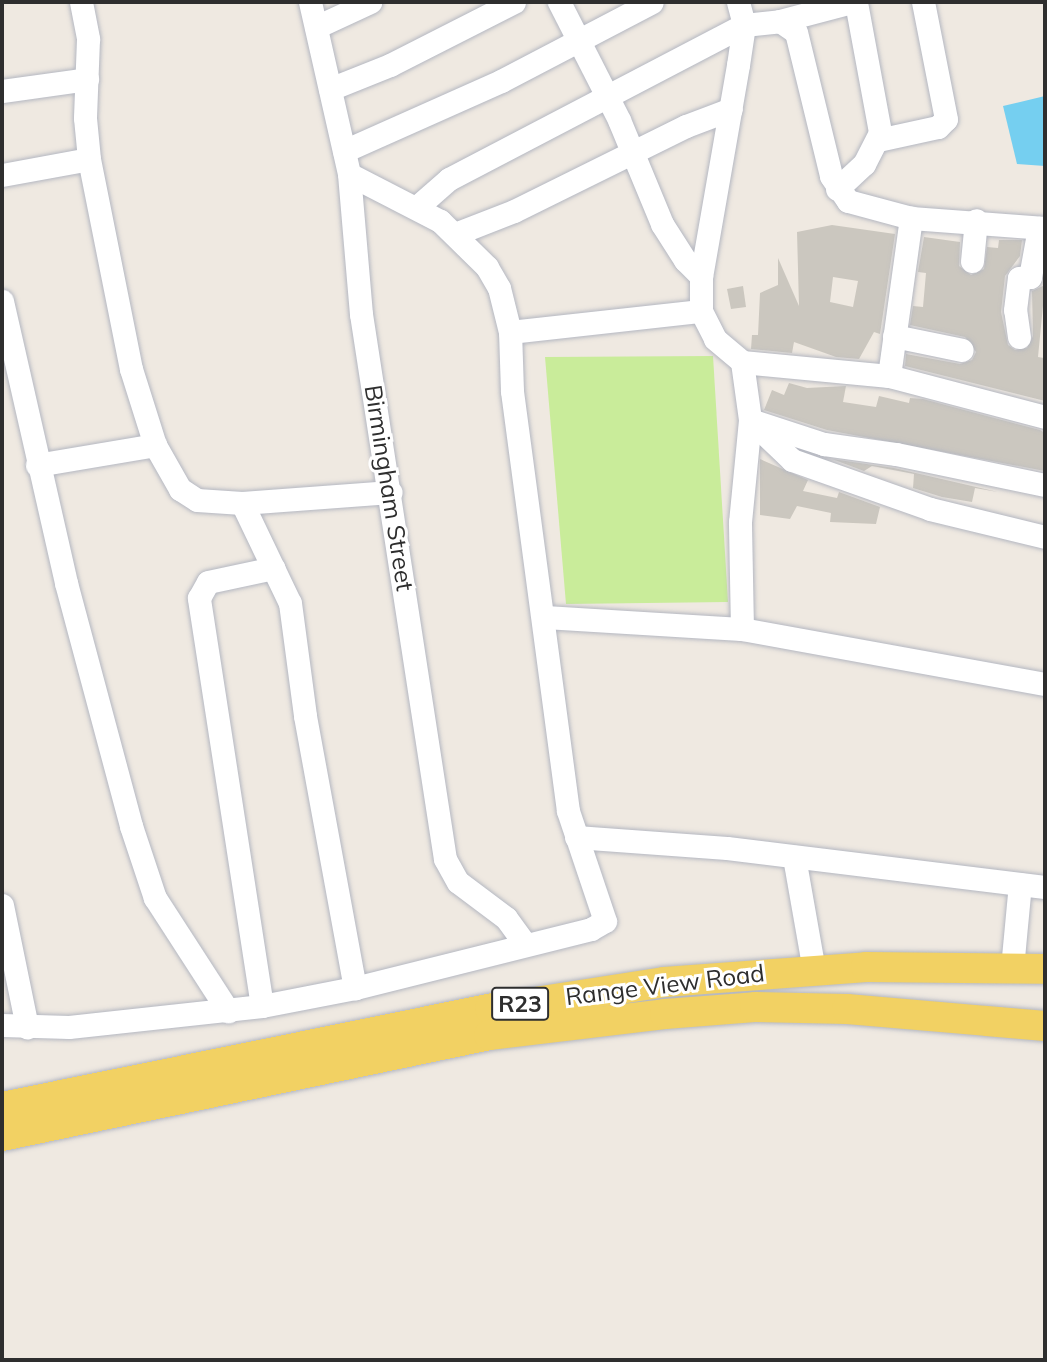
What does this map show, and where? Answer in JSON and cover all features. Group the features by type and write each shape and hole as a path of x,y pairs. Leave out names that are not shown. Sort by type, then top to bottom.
{"main road":[{"name":"Range View Road","path":"2,1107 490,1009 664,982 814,970 1045,969"},
{"name":"Range View Road","path":"2,1136 489,1035 665,1014 755,1007 847,1009 1045,1026"}],"street":[{"path":"81,2 88,39 89,159 131,369 155,445 189,497 242,503 391,492"},
{"name":"Birmingham Street","path":"310,2 349,174 361,314 391,492 445,859 458,882 506,918 524,943"},
{"path":"316,27 370,2"},
{"path":"330,89 390,65 514,2"},
{"path":"559,2 606,95 662,224 701,276"},
{"path":"344,151 501,81 652,2"},
{"path":"738,2 744,25 701,276 701,311 722,348 742,362 889,376 1045,417"},
{"path":"417,207 449,179 744,25 780,21 854,2 879,116 878,140 856,173 837,189"},
{"path":"878,140 938,127 946,119 923,2"},
{"path":"780,21 790,26 799,40 837,189 856,206 911,218 976,220 1042,228 1030,277 1019,278 1015,310 1019,337"},
{"path":"2,90 87,79"},
{"path":"455,233 514,211 686,126 731,109"},
{"path":"2,174 89,159"},
{"path":"2,1026 69,1027 262,1006 355,988 524,943 591,929 605,921 576,837 564,785 544,617 512,391 510,332 499,288 455,233 417,207 349,174"},
{"path":"889,376 911,218"},
{"path":"972,261 976,220"},
{"path":"2,301 37,465 120,788 155,898 228,1011"},
{"path":"510,332 701,311"},
{"path":"894,336 962,350"},
{"path":"742,362 750,420 740,511 742,628"},
{"path":"750,420 824,444 896,454 1045,485"},
{"path":"750,420 775,447 812,469 930,509 1045,537"},
{"path":"37,465 155,445"},
{"path":"242,503 274,568 295,626 305,716 355,988"},
{"path":"262,1006 199,598 208,582 274,568"},
{"path":"544,617 742,628 1045,684"},
{"path":"576,837 794,857 1045,887"},
{"path":"794,857 814,970"},
{"path":"1012,968 1020,884"},
{"path":"2,905 27,1027"}],"green space":[{"path":"713,356 728,602 566,604 545,357"}],"water":[{"path":"1045,96 1045,166 1017,164 1003,106"}],"building":[{"path":"832,225 895,234 880,334 874,332 859,359 836,357 794,342 792,353 751,349 752,335 758,335 760,293 778,285 778,258 799,306 797,232","holes":["833,277 858,281 853,307 830,302"]},
{"path":"924,237 960,242 959,266 971,275 984,269 987,247 998,248 999,240 1022,240 1020,256 1005,276 1001,312 1008,345 1015,350 1027,348 1033,336 1032,291 1045,285 1038,357 1044,358 1045,401 905,366 906,354 960,364 972,360 976,352 965,337 910,325 913,306 923,307 926,273 918,272"},
{"path":"743,286 746,307 731,309 727,289"},
{"path":"789,383 807,388 846,386 843,402 876,407 879,396 909,403 910,398 923,399 1040,430 1045,433 1045,471 827,430 764,410 772,390 784,395"},
{"path":"760,459 808,480 803,491 837,498 839,492 880,507 876,524 830,522 831,513 797,506 790,519 760,515"},
{"path":"832,459 894,468 998,492 975,488 972,502 942,497 913,488 914,474 872,466 864,471"}]}
